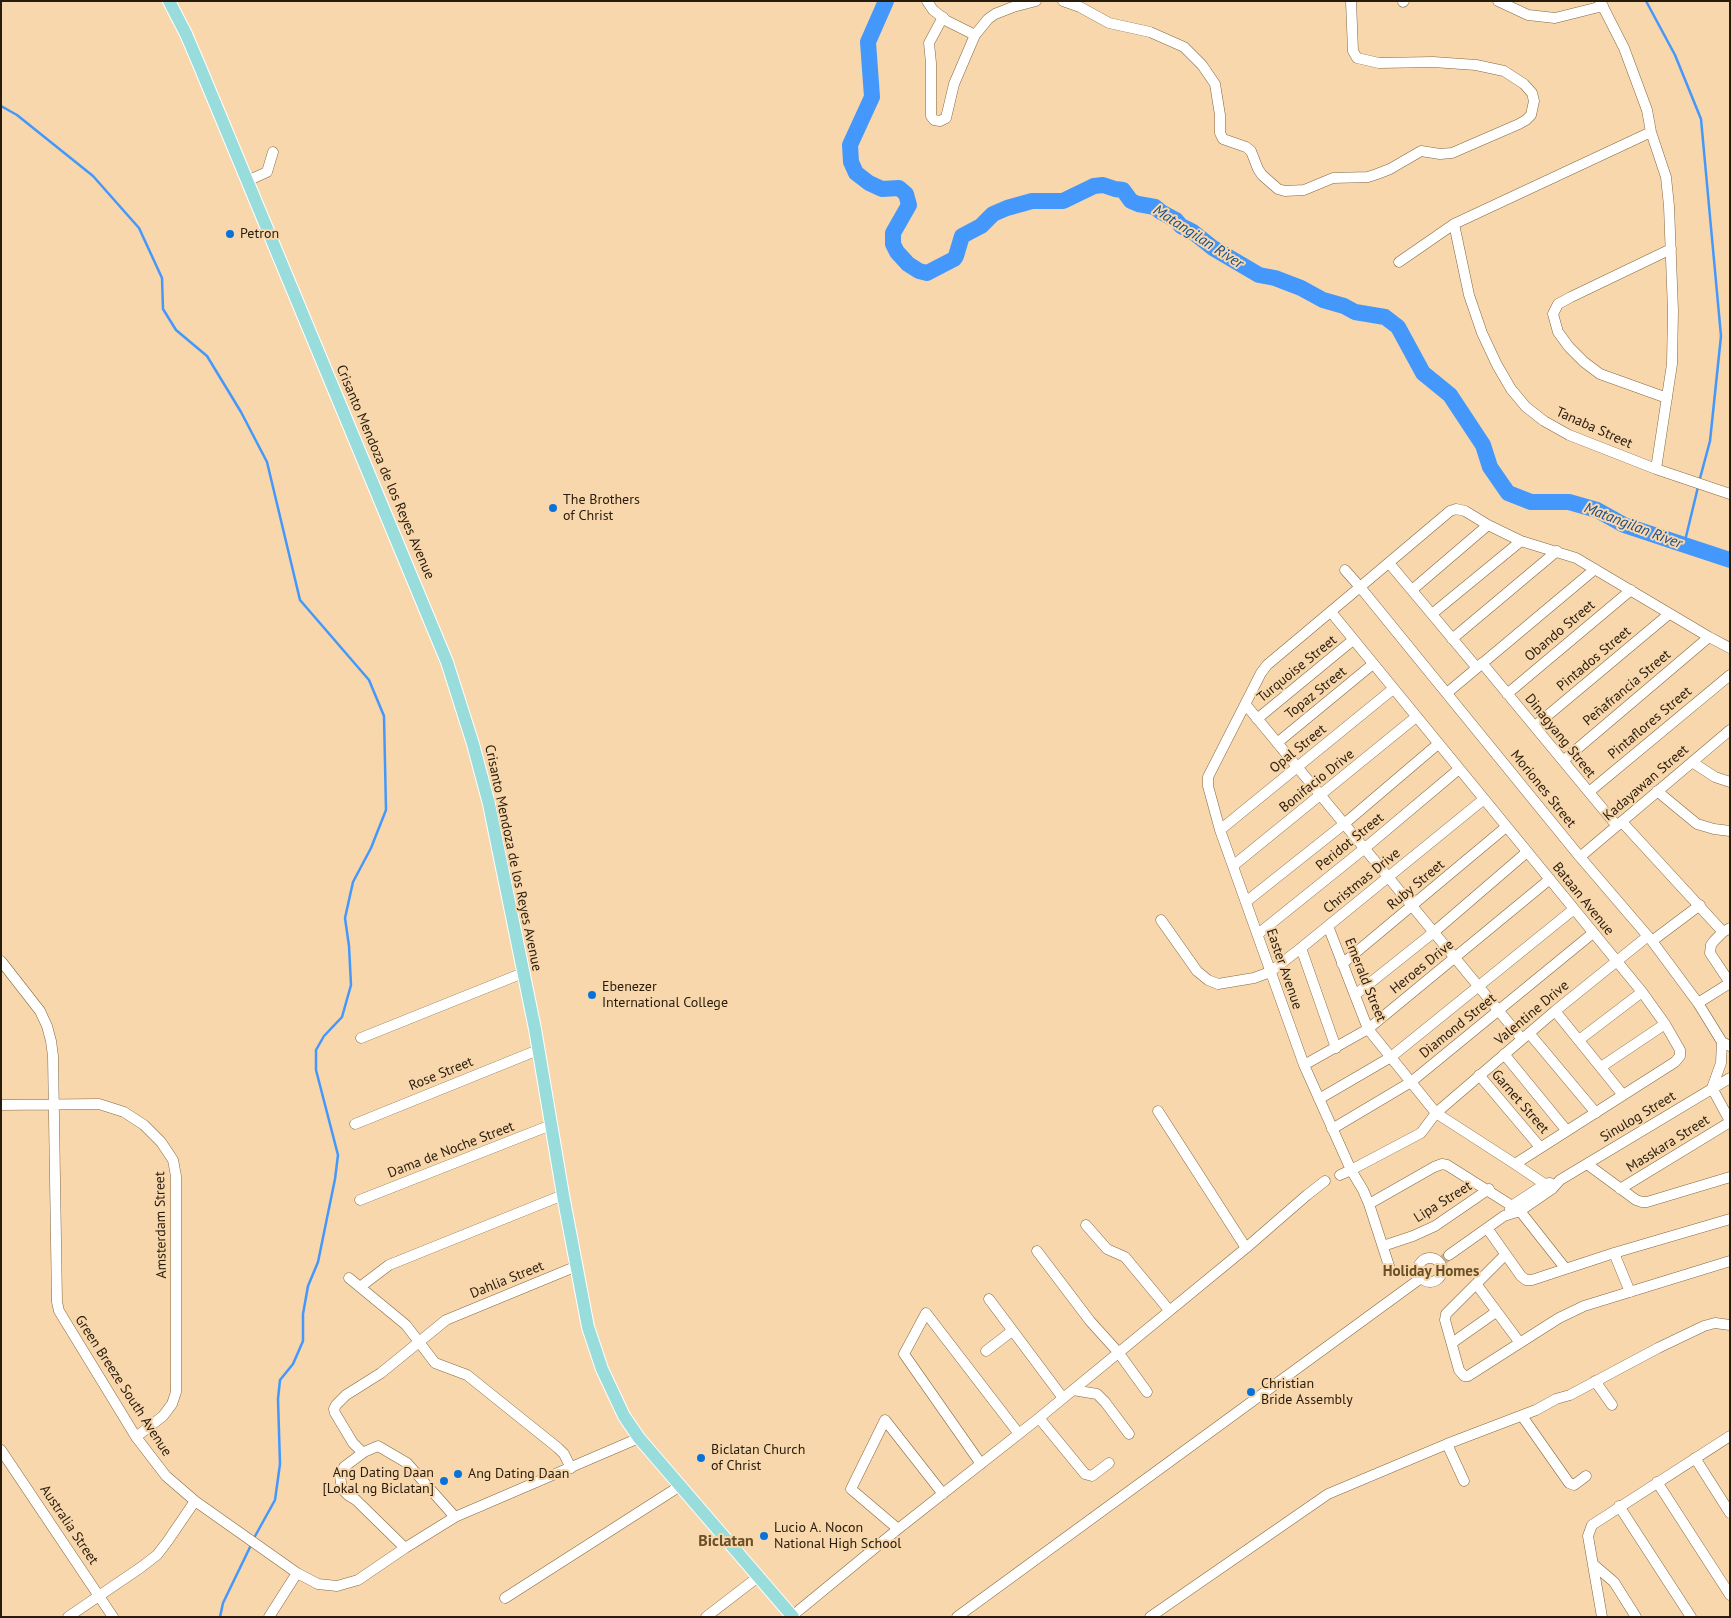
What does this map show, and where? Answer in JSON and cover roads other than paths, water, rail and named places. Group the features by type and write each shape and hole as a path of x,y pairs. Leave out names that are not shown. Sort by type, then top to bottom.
{"main road":[{"name":"Crisanto Mendoza de los Reyes Avenue","path":"169,1 186,34 448,662 489,804 538,1050 588,1327 602,1369 624,1416 639,1438 793,1616"}],"street":[{"path":"927,1 933,10 975,35"},
{"path":"943,17 929,43 931,116 934,120 940,121 946,118 954,84 975,35 988,19 995,14 1036,1"},
{"path":"1063,1 1080,7 1109,23 1150,32 1184,47 1202,65 1215,84 1219,107 1220,133 1223,139 1246,147 1251,151 1262,176 1272,185 1285,191 1304,190 1333,178 1368,177 1390,169 1421,152 1452,153 1519,124 1531,115 1534,101 1532,93 1524,84 1504,71 1476,65 1433,62 1379,63 1357,58 1353,51 1351,1"},
{"path":"1498,1 1528,15 1542,18 1555,18 1602,4 1624,48 1647,110 1651,132 1666,177 1673,312 1672,364 1656,469"},
{"path":"1399,262 1454,224 1651,132"},
{"path":"247,181 267,172 273,152"},
{"name":"Tanaba Street","path":"1454,224 1469,296 1482,333 1497,365 1511,388 1526,407 1544,421 1569,435 1656,469 1730,494"},
{"path":"1667,398 1600,374 1569,347 1558,332 1553,314 1558,304 1671,249"},
{"path":"1360,587 1450,511 1456,509 1465,511 1521,541 1576,558 1730,648"},
{"path":"1412,590 1488,525"},
{"path":"1432,614 1521,541"},
{"path":"1452,639 1557,551"},
{"name":"Dinagyang Street","path":"1389,563 1452,639 1507,694 1535,726 1589,792 1726,930"},
{"path":"1447,693 1595,569"},
{"name":"Moriones Street","path":"1345,570 1580,857 1650,938 1698,1003 1726,1044 1712,1088"},
{"name":"Easter Avenue","path":"1360,587 1267,665 1261,673 1208,777 1208,786 1220,830 1304,1065 1351,1170 1369,1204 1391,1272"},
{"name":"Obando Street","path":"1507,694 1631,590"},
{"name":"Bataan Avenue","path":"1331,612 1642,992 1665,1024 1680,1050 1680,1056 1675,1062 1516,1164"},
{"name":"Pintados Street","path":"1535,726 1670,614"},
{"name":"Peñafrancia Street","path":"1564,760 1709,637"},
{"name":"Turquoise Street","path":"1257,719 1353,640"},
{"name":"Topaz Street","path":"1277,743 1373,664"},
{"name":"Pintaflores Street","path":"1589,792 1730,675"},
{"name":"Opal Street","path":"1220,830 1393,689"},
{"path":"1246,705 1498,1011 1525,1036 1596,1113"},
{"name":"Bonifacio Drive","path":"1234,865 1416,717"},
{"name":"Kadayawan Street","path":"1580,857 1730,730"},
{"path":"1247,902 1344,824 1438,744"},
{"path":"1692,762 1715,777 1730,782"},
{"name":"Peridot Street","path":"1258,934 1459,769"},
{"path":"1657,791 1697,824 1730,831"},
{"name":"Christmas Drive","path":"1161,920 1197,971 1208,980 1218,984 1254,978 1270,972 1301,948 1484,799"},
{"name":"Ruby Street","path":"1342,964 1506,827"},
{"path":"1355,995 1434,932 1527,852"},
{"name":"Heroes Drive","path":"1304,1065 1368,1028 1550,879"},
{"name":"Valentine Drive","path":"1436,1113 1525,1036 1616,962 1700,905"},
{"path":"1319,1099 1391,1057 1574,908"},
{"name":"Emerald Street","path":"1328,926 1368,1028 1436,1113"},
{"path":"1698,1003 1730,983 1710,953 1710,945 1726,930"},
{"name":"Diamond Street","path":"1332,1129 1410,1082 1593,933"},
{"path":"1301,948 1336,1048"},
{"name":"Green Breeze South Avenue","path":"1,961 40,1012 47,1026 53,1056 57,1293 59,1311 136,1437 166,1476 195,1500 297,1574 318,1584 337,1586 358,1580 404,1548 454,1517 639,1438"},
{"path":"361,1038 523,973"},
{"path":"1579,1040 1642,992"},
{"path":"1555,1011 1623,1095"},
{"path":"1601,1067 1665,1024"},
{"name":"Rose Street","path":"355,1124 538,1050"},
{"path":"1504,1054 1568,1131"},
{"name":"Garnet Street","path":"1479,1075 1540,1148"},
{"name":"Sinulog Street","path":"1444,1259 1549,1186 1730,1078"},
{"path":"1712,1088 1730,1121"},
{"name":"Amsterdam Street","path":"1,1105 99,1104 124,1112 144,1126 161,1142 173,1160 176,1176 176,1392 172,1404 163,1416 136,1437"},
{"path":"1158,1111 1246,1248"},
{"path":"1340,1175 1421,1133 1436,1113 1549,1186"},
{"name":"Masskara Street","path":"1620,1189 1730,1121"},
{"name":"Dama de Noche Street","path":"360,1200 551,1125"},
{"path":"1369,1204 1442,1164 1446,1165 1517,1208 1565,1268"},
{"path":"1587,1164 1636,1200 1647,1202 1730,1176"},
{"path":"793,1616 898,1529 1039,1418 1325,1181"},
{"name":"Lipa Street","path":"1383,1246 1435,1226 1488,1190"},
{"path":"360,1287 389,1265 563,1195"},
{"path":"1486,1228 1526,1280 1532,1280 1565,1268 1730,1218"},
{"path":"1086,1224 1107,1249 1125,1257 1169,1310"},
{"path":"1037,1250 1090,1321 1118,1352 1147,1392"},
{"path":"1614,1253 1630,1292"},
{"path":"1505,1255 1446,1314 1445,1320 1459,1370 1464,1376 1468,1376 1559,1318 1584,1306 1730,1261"},
{"path":"1444,1259 1441,1272 1435,1281 1425,1281 1418,1274 1418,1268 1424,1260 1444,1259"},
{"name":"Dahlia Street","path":"363,1453 349,1438 334,1409 346,1395 381,1373 446,1320 577,1266"},
{"path":"349,1278 406,1325 435,1363 467,1375 558,1448 564,1454 571,1468"},
{"path":"957,1617 1421,1278"},
{"path":"1476,1285 1520,1343"},
{"path":"989,1299 1063,1398"},
{"path":"1452,1343 1496,1312"},
{"path":"981,1464 904,1354 926,1313 1019,1434"},
{"path":"1150,1617 1322,1497 1447,1444 1522,1416 1556,1399 1570,1395 1704,1326 1715,1323 1730,1325"},
{"path":"986,1351 1012,1331"},
{"path":"1595,1381 1612,1406"},
{"path":"1073,1390 1097,1394 1129,1434"},
{"path":"1522,1416 1569,1483 1574,1485 1586,1476"},
{"path":"1039,1418 1085,1474 1092,1476 1109,1463"},
{"path":"898,1529 851,1489 885,1420 943,1494"},
{"path":"1602,1617 1588,1536 1589,1529 1619,1506 1730,1436"},
{"path":"1447,1444 1464,1481"},
{"path":"404,1548 356,1500 342,1489 340,1476 344,1467 363,1453 378,1446 407,1463 454,1517"},
{"name":"Australia Street","path":"1,1450 113,1617"},
{"path":"1695,1458 1730,1513"},
{"path":"1657,1482 1730,1595"},
{"path":"505,1598 680,1486"},
{"path":"68,1617 157,1555 195,1500"},
{"path":"1619,1506 1691,1617"},
{"path":"1594,1565 1614,1582 1636,1617"},
{"path":"268,1617 297,1574"},
{"path":"708,1616 758,1577"}],"waterway":[{"name":"Matangilan River","path":"886,1 868,42 872,97 850,145 851,162 856,173 869,183 882,189 899,188 906,194 909,205 893,233 893,244 897,252 908,264 919,271 927,273 954,259 962,236 981,226 993,214 1007,208 1032,201 1063,201 1094,186 1103,185 1123,190 1131,201 1155,207 1176,220 1181,226 1193,232 1213,248 1259,275 1275,278 1301,288 1323,300 1344,306 1355,312 1385,317 1398,327 1423,373 1450,395 1483,445 1490,467 1508,493 1531,502 1569,502 1597,510 1624,525 1730,560"},
{"path":"1646,1 1675,55 1701,119 1721,336 1710,441 1699,482"},
{"path":"1,106 17,115 93,176 139,228 162,278 163,309 176,330 207,356 241,412 267,462 300,600 369,680 384,716 386,810 371,848 353,882 345,918 351,985 342,1017 324,1036 316,1050 316,1070 338,1155 335,1179 318,1262 308,1286 303,1314 303,1341 293,1364 280,1380 278,1399 280,1464 275,1500 254,1538"},
{"path":"1684,545 1698,487"},
{"path":"220,1617 223,1603 252,1543"}],"tunnel":[{"path":"1443,1260 1449,1255"}],"place":[{"name":"Petron","path":"230,234"},
{"name":"The Brothers of Christ","path":"553,508"},
{"name":"Ebenezer International College","path":"592,995"},
{"name":"Christian Bride Assembly","path":"1251,1392"},
{"name":"Biclatan Church of Christ","path":"701,1458"},
{"name":"Ang Dating Daan","path":"458,1474"},
{"name":"Ang Dating Daan [Lokal ng Biclatan]","path":"444,1481"},
{"name":"Lucio A. Nocon National High School","path":"764,1536"}],"district":[{"name":"Holiday Homes","path":"1431,1272"},
{"name":"Biclatan","path":"726,1541"}]}
